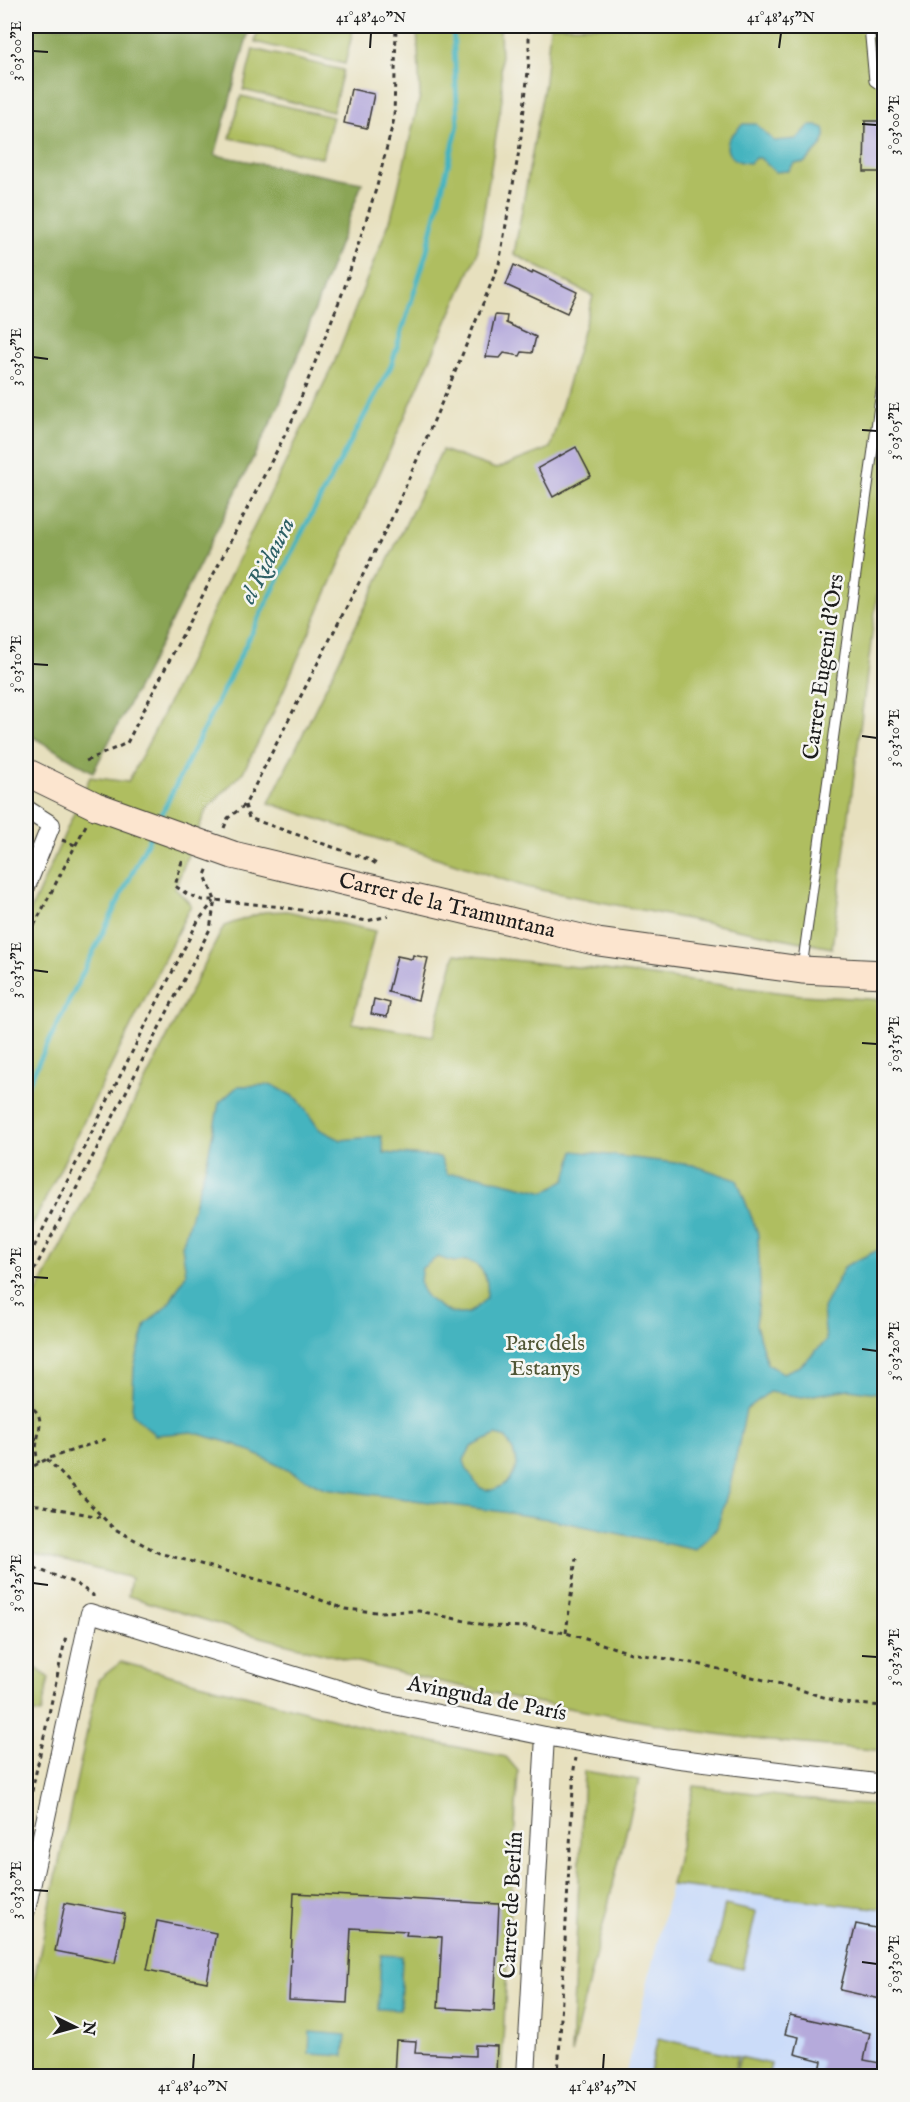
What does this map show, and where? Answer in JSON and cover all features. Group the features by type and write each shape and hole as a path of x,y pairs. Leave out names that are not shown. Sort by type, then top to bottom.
{"main road":[{"name":"Carrer de la Tramuntana","path":"26,772 96,806 233,855 598,942 802,970 885,974"}],"street":[{"path":"26,809 51,825 26,887"},
{"path":"26,1910 90,1613"},
{"name":"Avinguda de París","path":"90,1613 380,1702 545,1736 672,1758 885,1784"},
{"name":"Carrer de Berlín","path":"526,2076 545,1736"}],"lane":[{"path":"869,26 874,81 885,88"},
{"name":"Carrer Eugeni d'Ors","path":"802,970 885,369"}],"path":[{"path":"86,761 127,743 291,423 344,289 377,186 394,119 396,26"},
{"path":"245,805 390,522 499,264 520,145 529,62 529,26"},
{"path":"26,941 75,845"},
{"path":"185,852 175,886 202,900 215,900"},
{"path":"26,1263 198,921 215,900"},
{"path":"26,1286 210,929 215,900"},
{"path":"26,1404 38,1412 39,1429 35,1455 39,1463"},
{"path":"26,1436 37,1439"},
{"path":"26,1470 47,1459 109,1438"},
{"path":"47,1459 113,1528 159,1553 286,1587 345,1609 376,1612 419,1611 489,1626 529,1627 566,1633 631,1653 698,1664 781,1684 843,1703 885,1706"},
{"path":"26,1504 102,1517"},
{"path":"566,1633 576,1558"},
{"path":"26,1565 75,1583 93,1595 90,1613"},
{"path":"558,2076 574,1769 580,1742"}],"shaded area":[{"path":"671,1885 884,1909 884,2076 625,2076"}],"green space":[{"path":"26,26 250,26 215,155 362,183 279,406 151,662 93,772 26,733"},
{"path":"259,26 354,26 345,64 255,42"},
{"path":"417,26 500,26 502,99 477,254 277,705 243,772 206,810 175,888 191,905 26,1238 26,921 90,777 128,782 334,363 391,218 420,96"},
{"path":"550,26 884,26 884,541 832,948 526,887 269,803 442,450 496,469 550,448 593,296 514,254 545,81"},
{"path":"253,49 343,70 333,112 243,90"},
{"path":"241,96 333,117 322,158 230,138"},
{"name":"Parc dels Estanys","path":"287,911 375,931 352,1023 433,1036 455,954 801,995 884,1000 884,1751 770,1741 701,1732 524,1700 404,1674 253,1635 128,1596 131,1578 26,1551 26,1314 224,926 264,912"},
{"path":"26,1660 49,1678 41,1714 26,1712"},
{"path":"121,1662 379,1731 506,1757 518,1771 501,2076 26,2076 26,2017 98,1680"},
{"path":"584,1771 639,1780 571,2054"},
{"path":"694,1786 846,1804 884,1806 884,1909 671,1885"},
{"path":"725,1905 756,1912 743,1969 712,1962"},
{"path":"658,2038 738,2056 733,2076 649,2076"},
{"path":"740,2057 771,2064 768,2076 735,2076"}],"water":[{"path":"743,124 756,124 774,141 797,139 809,126 824,128 825,138 820,147 804,163 795,163 788,171 775,172 760,158 745,163 729,154 727,145 729,139"},
{"path":"273,1085 298,1099 319,1129 341,1140 381,1136 384,1153 440,1157 447,1174 475,1175 545,1192 566,1179 574,1151 693,1165 737,1180 758,1234 760,1288 756,1325 767,1364 783,1373 800,1366 826,1341 823,1308 845,1266 884,1247 884,1394 849,1389 802,1397 769,1392 746,1410 731,1481 717,1528 696,1550 554,1520 324,1488 237,1445 192,1432 155,1435 132,1413 134,1367 146,1324 168,1305 186,1274 182,1246 207,1161 219,1103 238,1086","holes":["438,1257 454,1262 466,1261 478,1266 485,1275 486,1299 470,1312 462,1314 448,1311 434,1303 424,1293 420,1280 422,1268","496,1435 506,1438 511,1447 516,1465 515,1471 503,1485 486,1490 477,1484 464,1460 471,1447"]},
{"path":"381,1955 402,1956 400,2010 378,2009"},
{"path":"310,2032 346,2035 344,2056 309,2054"}],"building":[{"path":"351,89 374,94 367,128 344,123"},
{"path":"865,121 885,121 885,172 864,172"},
{"path":"514,265 532,274 533,271 577,292 567,313 506,285"},
{"path":"495,315 507,316 506,323 536,337 532,353 522,352 520,356 504,353 500,358 486,357"},
{"path":"576,447 591,476 553,497 538,468"},
{"path":"413,955 428,958 418,1000 388,992 397,956 412,959"},
{"path":"374,999 390,1003 387,1017 371,1014"},
{"path":"294,1893 499,1904 494,2011 438,2008 442,1937 406,1935 407,1931 351,1928 347,2003 289,2000"},
{"path":"65,1903 125,1914 115,1963 55,1951"},
{"path":"157,1921 216,1933 207,1982 147,1970"},
{"path":"856,1924 885,1930 885,2000 840,1990"},
{"path":"790,2015 870,2033 864,2060 885,2064 885,2076 819,2076 822,2061 795,2054 799,2037 785,2034"},
{"path":"396,2040 416,2041 415,2053 475,2056 475,2045 497,2046 496,2076 394,2076"}],"waterway":[{"name":"el Ridaura","path":"159,819 300,536 391,366 425,258 458,125 453,26"},
{"name":"el Ridaura","path":"26,1088 152,833"}]}
